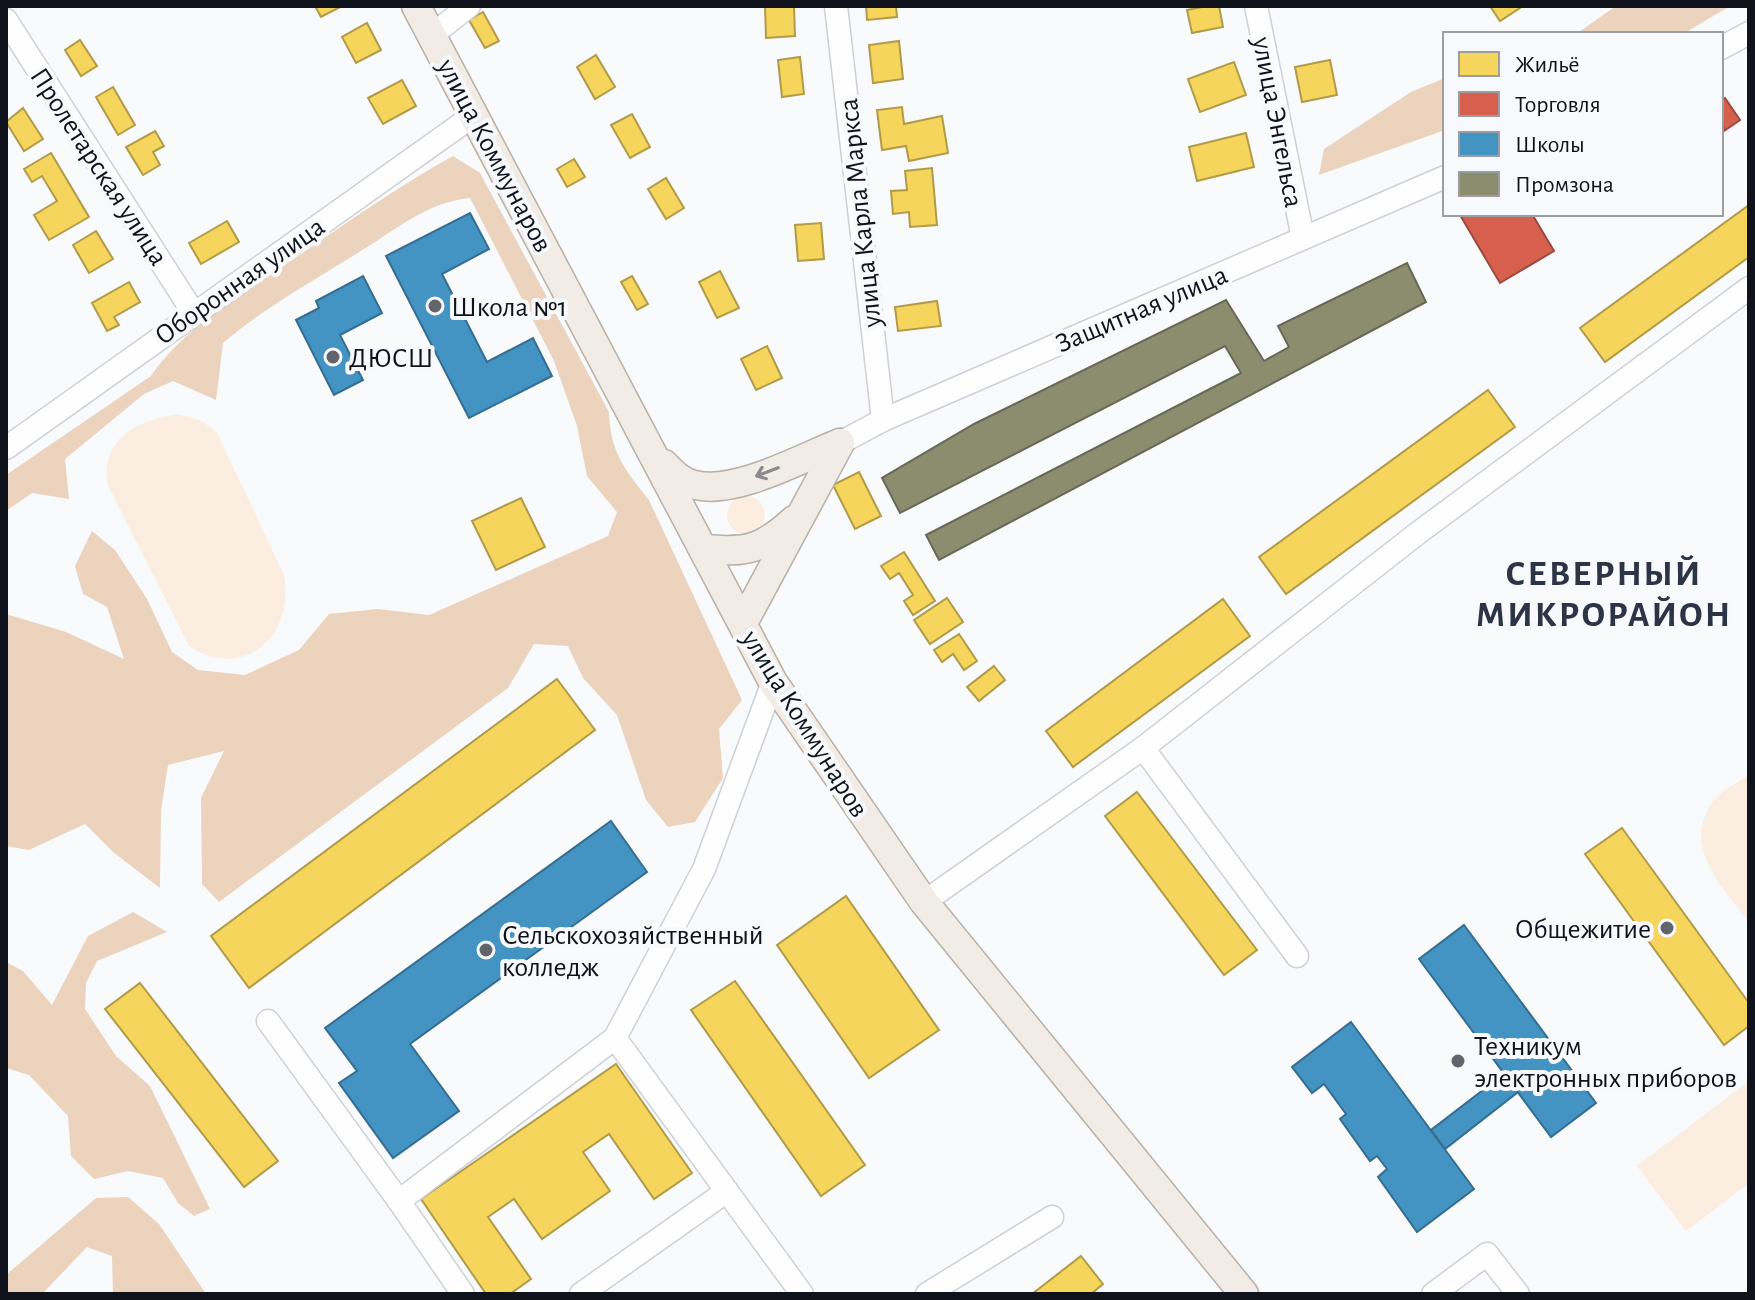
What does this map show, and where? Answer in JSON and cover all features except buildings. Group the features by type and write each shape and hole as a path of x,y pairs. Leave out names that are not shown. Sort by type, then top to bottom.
{"main road":[{"name":"улица Коммунаров","path":"416,6 773,682 924,902 1244,1294"},
{"path":"655,456 679,478 695,485 730,486 840,443"},
{"path":"743,623 840,443"},
{"path":"730,486 708,510 700,541 753,549 773,539 803,513"}],"street":[{"path":"432,35 469,6"},
{"name":"улица Карла Маркса","path":"836,6 883,420"},
{"name":"улица Энгельса","path":"1256,6 1303,238"},
{"name":"Пролетарская улица","path":"6,20 193,312"},
{"path":"1723,47 1749,33"},
{"name":"Оборонная улица","path":"6,448 474,115"},
{"name":"Защитная улица","path":"840,443 883,420 1443,178"},
{"path":"924,902 1143,748 1418,533 1749,288"},
{"path":"399,1201 615,1038 704,869 763,719 773,682"},
{"path":"1143,748 1297,956"},
{"path":"268,1021 463,1294"},
{"path":"615,1038 802,1294"},
{"path":"581,1294 727,1191"},
{"path":"927,1294 1052,1217"},
{"path":"1433,1294 1487,1254 1518,1294"}],"shaded area":[{"path":"1616,6 1730,6 1686,32 1579,32"},
{"path":"1443,79 1443,131 1319,175 1324,149 1411,92"},
{"path":"453,156 480,173 609,412 612,438 620,460 649,500 742,700 719,729 723,778 695,822 668,827 646,800 617,715 583,678 568,646 534,644 508,688 219,902 202,884 201,798 224,751 168,765 161,810 160,888 113,852 85,824 29,850 6,846 6,614 66,632 124,659 107,607 83,594 75,566 92,531 115,550 147,599 172,652 198,670 245,675 299,650 329,614 378,609 429,615 608,536 617,512 587,476 577,426 554,361 470,198 439,205 410,219 239,330 223,343 216,400 173,381 144,394 65,459 69,499 32,493 6,511 6,475 151,376 180,342 232,301 390,194"},
{"path":"178,414 202,421 217,433 284,575 282,616 274,633 262,646 247,655 229,659 210,656 189,646 107,483 110,453 117,442 149,421"},
{"path":"746,496 759,502 765,515 759,528 746,534 733,528 727,515 733,502"},
{"path":"1749,775 1749,922 1716,878 1702,846 1702,830 1706,813 1718,796"},
{"path":"133,912 167,932 97,961 86,983 85,1009 116,1056 150,1086 210,1209 194,1216 178,1203 163,1178 128,1171 94,1179 71,1156 68,1116 29,1075 6,1068 6,962 23,971 52,1005 88,936"},
{"path":"1749,1081 1749,1183 1686,1231 1637,1166"},
{"path":"128,1197 159,1224 206,1294 113,1294 112,1256 87,1247 42,1294 6,1294 6,1275 96,1198"}],"place":[{"name":"Школа №1","path":"435,306"},
{"name":"ДЮСШ","path":"333,357"},
{"name":"Общежитие","path":"1667,928"},
{"name":"Сельскохозяйственный колледж","path":"486,950"},
{"name":"Техникум электронных приборов","path":"1458,1061"}],"district":[{"name":"СЕВЕРНЫЙ МИКРОРАЙОН","path":"1604,592"}]}
